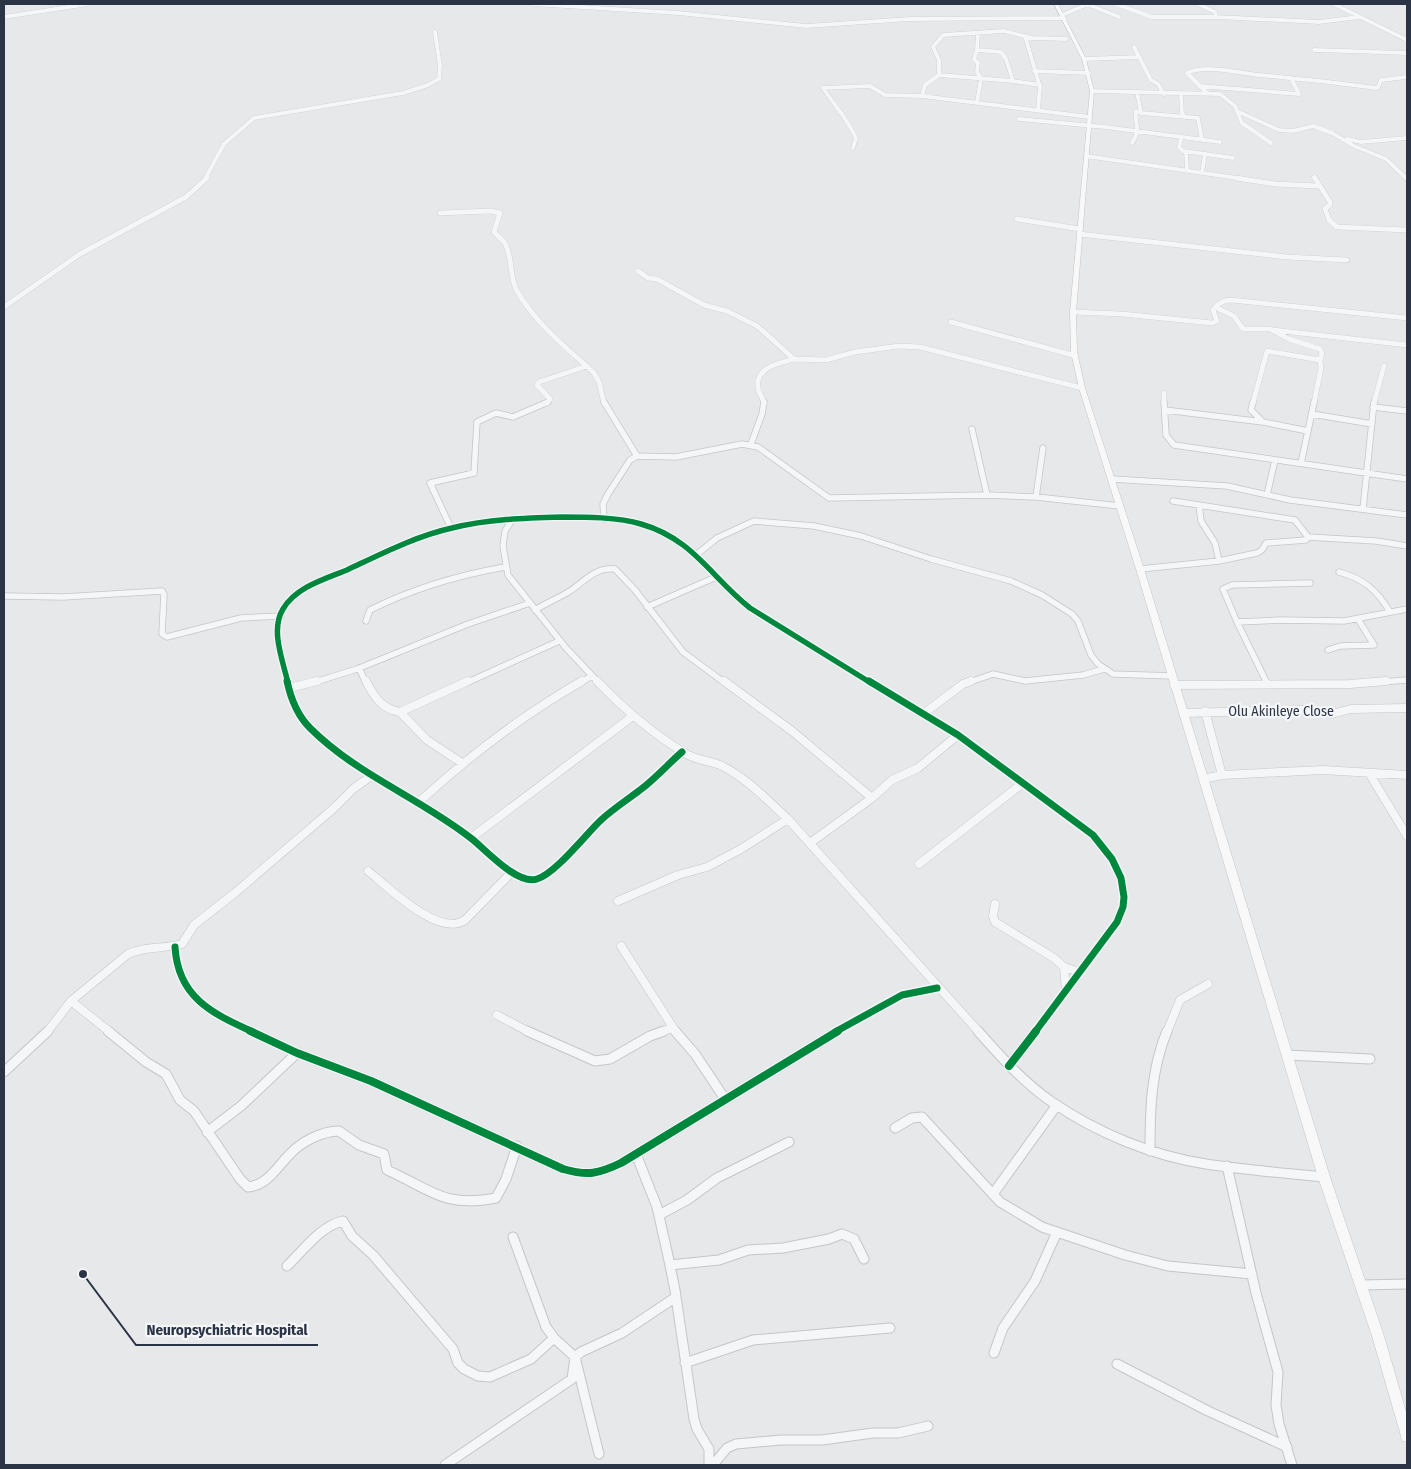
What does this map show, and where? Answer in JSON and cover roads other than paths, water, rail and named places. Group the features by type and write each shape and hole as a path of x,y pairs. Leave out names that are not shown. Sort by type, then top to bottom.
{"main road":[{"path":"1056,4 1084,59 1092,91 1073,312 1073,341 1082,388 1140,569 1324,1177 1361,1286 1407,1436"}],"street":[{"path":"4,16 88,4"},
{"path":"533,4 678,13 806,26 910,19 1063,17 1087,4 1119,17"},
{"path":"1116,4 1152,17 1216,16 1292,22 1319,22 1359,17"},
{"path":"1198,4 1215,12 1216,16"},
{"path":"1334,4 1407,40"},
{"path":"922,96 925,85 936,80 939,75 939,60 933,47 941,36 1008,31 1035,38 1066,39"},
{"path":"4,307 80,254 186,197 208,177 224,144 254,118 404,93 439,79 440,66 435,32"},
{"path":"977,102 981,79 977,72 978,63 974,58 977,50 978,33"},
{"path":"1025,36 1033,57 1034,71 1040,85 1038,110"},
{"path":"1134,47 1151,80 1158,84 1164,94"},
{"path":"977,50 997,51 1004,54 1014,81"},
{"path":"1314,50 1407,53"},
{"path":"1084,59 1140,57"},
{"path":"1207,93 1187,73 1190,70 1242,72 1257,75 1314,79 1375,88 1378,87 1381,80 1407,77"},
{"path":"1034,71 1089,73"},
{"path":"939,75 1040,85"},
{"path":"1199,86 1299,94 1291,78"},
{"path":"853,148 856,138 847,119 834,105 823,88 870,86 876,88 885,96 922,96 1038,110 1138,131 1220,142"},
{"path":"1092,91 1181,95 1207,93 1225,97 1239,112 1279,130 1293,131 1313,126 1342,138 1382,158 1407,179"},
{"path":"1137,92 1141,113"},
{"path":"1181,95 1182,114 1186,117"},
{"path":"1132,143 1139,125 1135,117 1136,112 1199,119 1202,140"},
{"path":"1239,112 1239,120 1242,123 1271,143"},
{"path":"1019,119 1089,122"},
{"path":"1179,136 1181,138 1178,147 1186,152 1233,158"},
{"path":"1342,138 1361,142 1407,138"},
{"path":"1382,158 1381,148 1383,141"},
{"path":"1186,152 1187,170"},
{"path":"1202,173 1205,154"},
{"path":"1086,156 1275,184 1318,186"},
{"path":"1314,177 1330,202 1325,213 1337,228 1407,230"},
{"path":"440,213 500,213 494,234 504,242 511,266 510,275 516,290 541,323 587,366 599,382 604,404 636,456"},
{"path":"1017,219 1080,232 1287,256 1347,260"},
{"path":"638,271 648,278 662,282 704,305 728,311 758,326 794,359"},
{"path":"1073,312 1122,314 1212,323 1216,321 1213,310 1215,307 1222,301 1231,300 1407,318"},
{"path":"1215,307 1234,316 1243,328 1265,328 1407,345"},
{"path":"951,322 1076,356"},
{"path":"1273,330 1289,339 1321,350 1322,353 1320,360 1321,368 1301,463"},
{"path":"751,444 764,404 759,391 758,379 762,371 769,366 794,359 826,360 855,352 898,346 920,347 1082,388"},
{"path":"1248,420 1268,351 1320,360"},
{"path":"451,528 430,483 474,473 477,422 496,413 513,417 547,403 550,399 537,385 539,382 587,366"},
{"path":"1363,510 1373,407 1384,366"},
{"path":"1164,393 1166,435 1174,445 1407,479"},
{"path":"1373,407 1407,411"},
{"path":"1165,410 1263,422 1308,431"},
{"path":"1251,410 1263,422"},
{"path":"1312,414 1372,424"},
{"path":"972,429 987,495"},
{"path":"604,519 603,504 608,494 630,460 636,456 676,457 742,444 751,444 758,447 829,498 987,495 1036,497 1120,506"},
{"path":"1036,497 1043,448"},
{"path":"1267,495 1275,460"},
{"path":"1112,479 1227,486 1290,500 1407,515"},
{"path":"1172,501 1297,520 1308,537"},
{"path":"1199,505 1202,520 1215,543 1219,562"},
{"path":"682,752 642,789 602,820 544,876 530,880 524,879 512,872 471,838 419,802 371,776 358,765 341,755 310,728 297,713 289,688 278,635 278,622 283,609 295,595 314,584 396,548 451,528 492,521 584,517 639,523 677,539 750,608 788,633 958,735 1093,835 1104,846 1115,865 1123,885 1123,907 1108,935 1009,1066"},
{"path":"512,520 506,526 504,533 505,567 508,575 559,641 633,716 682,752 701,761 719,764 752,787 788,819 937,988 1009,1066 1057,1105 1091,1126 1150,1152 1205,1164 1324,1177"},
{"path":"492,521 504,533"},
{"path":"696,555 717,538 754,521 814,526 861,536 931,559 1011,581 1042,595 1066,609 1078,621 1091,655 1104,669 1120,675 1172,676"},
{"path":"1140,569 1219,562 1257,553 1262,550 1266,543 1306,540 1308,537 1376,541 1407,546"},
{"path":"366,621 370,610 408,594 474,573 505,567"},
{"path":"289,688 321,682 467,625 532,607 571,590 599,571 610,568 620,572 683,652 792,731 872,798"},
{"path":"1339,572 1367,582 1377,590 1390,612"},
{"path":"647,607 716,577"},
{"path":"1267,683 1239,629 1223,589 1232,585 1310,583"},
{"path":"4,596 95,596 162,591 164,594 162,634 167,637 241,618 281,616"},
{"path":"1237,622 1281,620 1344,622 1390,612 1406,612"},
{"path":"1328,650 1340,646 1374,646 1358,619"},
{"path":"359,668 382,706 390,711 400,712 559,641"},
{"path":"923,714 963,684 993,674 1025,681 1084,675 1104,669"},
{"path":"419,802 462,763 549,700 592,676"},
{"path":"1174,686 1267,683 1350,684 1407,680"},
{"name":"Olu Akinleye Close","path":"1184,713 1303,710 1332,714 1351,709 1407,708"},
{"path":"1205,711 1222,775"},
{"path":"400,712 427,740 462,763"},
{"path":"471,838 633,716"},
{"path":"810,843 872,798 892,780 918,768 958,735"},
{"path":"1203,778 1222,775 1324,770 1407,775"},
{"path":"1369,773 1407,836"},
{"path":"4,1072 48,1031 71,1001 131,952 140,949 175,946 186,940 194,925 236,892 328,814 353,789 371,776"},
{"path":"919,864 1023,783"},
{"path":"618,901 678,875 707,867 742,849 788,819"},
{"path":"368,870 428,918 450,926 461,922 468,916 512,872"},
{"path":"995,904 992,916 995,922 1054,958 1064,967 1080,972"},
{"path":"175,946 176,964 181,979 199,1003 226,1020 297,1053 371,1081 517,1146 563,1169 582,1175 604,1171 636,1154 822,1039 854,1023 892,999 902,995 937,988"},
{"path":"621,946 673,1028 695,1054 725,1099"},
{"path":"1064,967 1066,990"},
{"path":"1150,1152 1150,1099 1155,1067 1180,1000 1208,984"},
{"path":"71,1001 146,1062 166,1074 180,1100 194,1111 240,1179 248,1187 262,1185 300,1146 334,1131 359,1145 384,1154 387,1170 420,1185 432,1193 461,1202 496,1198 504,1185 517,1146"},
{"path":"496,1015 530,1033 595,1061 610,1059 650,1036 673,1028"},
{"path":"207,1132 241,1106 297,1053"},
{"path":"1287,1055 1370,1059"},
{"path":"993,1194 1057,1105"},
{"path":"895,1128 912,1118 922,1117 993,1194 1018,1214 1042,1227 1125,1255 1168,1266 1252,1274"},
{"path":"659,1215 687,1200 717,1178 789,1142"},
{"path":"636,1154 659,1215 676,1297 694,1419 697,1430 709,1449 708,1465"},
{"path":"1227,1166 1252,1274 1278,1372 1276,1405 1279,1424 1292,1465"},
{"path":"287,1266 330,1226 339,1221 343,1222 348,1232 372,1254 384,1271 452,1349 458,1363 470,1372 478,1376 490,1377 531,1359 554,1338"},
{"path":"994,1353 1001,1329 1025,1298 1039,1274 1057,1232"},
{"path":"670,1265 719,1260 748,1250 783,1248 829,1239 842,1234 854,1239 864,1259"},
{"path":"512,1237 546,1328 575,1357 599,1454"},
{"path":"1361,1286 1407,1284"},
{"path":"445,1465 572,1379 575,1357 595,1344 622,1333 676,1297"},
{"path":"685,1363 753,1340 890,1328"},
{"path":"1117,1364 1208,1411 1287,1447"},
{"path":"713,1465 727,1448 736,1444 781,1440 822,1440 873,1433 898,1433 928,1426"}],"place":[{"name":"Neuropsychiatric Hospital","path":"83,1274"}]}
